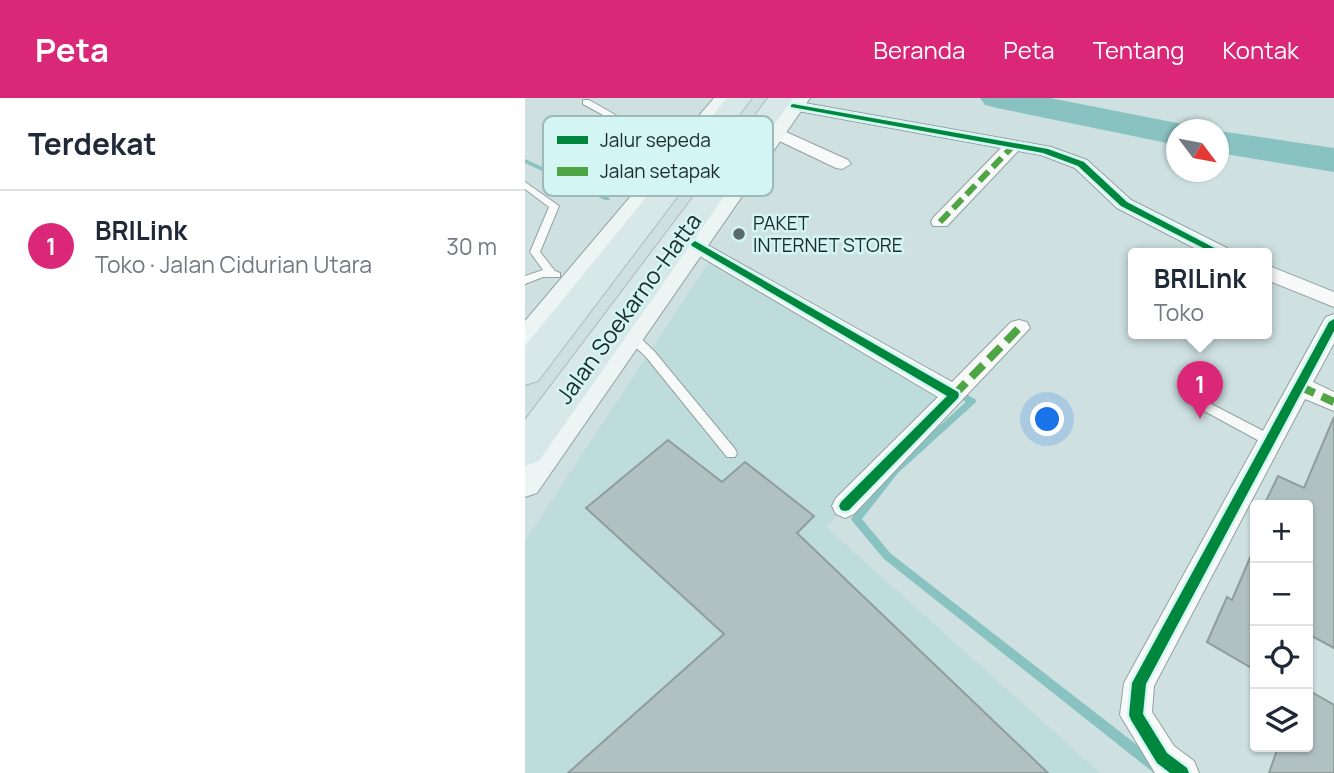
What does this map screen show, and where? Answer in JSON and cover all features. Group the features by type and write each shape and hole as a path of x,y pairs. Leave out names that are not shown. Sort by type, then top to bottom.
{"highway":[{"name":"Jalan Soekarno-Hatta","path":"726,116 740,98"},
{"name":"Jalan Soekarno-Hatta","path":"773,125 791,101"},
{"name":"Jalan Soekarno-Hatta","path":"525,371 663,196"},
{"name":"Jalan Soekarno-Hatta","path":"525,450 719,196"}],"main road":[{"path":"710,116 725,98"},
{"name":"Jalan Soekarno-Hatta","path":"773,135 791,101"},
{"path":"525,341 565,276 639,196"},
{"name":"Jalan Soekarno-Hatta","path":"525,482 729,196"}],"street":[{"path":"791,101 1045,151 1081,164 1124,204 1210,248"},
{"path":"775,132 842,164"},
{"path":"940,222 1014,145"},
{"path":"695,244 954,395"},
{"path":"1272,274 1334,300"},
{"path":"1182,773 1162,758 1136,715 1139,683 1334,322"},
{"path":"845,506 1019,328"},
{"path":"1299,387 1334,402"}],"lane":[{"path":"586,102 612,116"},
{"path":"525,185 554,206 535,252 565,276"},
{"path":"525,280 542,273 565,276"},
{"path":"630,335 650,354 731,453"},
{"path":"1190,398 1269,440"}],"shaded area":[{"path":"709,262 795,301 953,397 826,527 1100,773 525,773 525,541"}],"building":[{"path":"1334,417 1334,648 1313,637 1313,500 1266,500 1278,476 1304,488"},
{"path":"668,440 722,482 745,462 814,516 797,533 1048,773 568,773 724,634 586,508"},
{"path":"1250,558 1250,667 1207,642 1227,597 1232,600"},
{"path":"1313,693 1334,705 1334,773 1269,773 1276,752 1313,752"}],"waterway":[{"path":"997,98 1166,132"},
{"path":"1229,144 1334,160"},
{"path":"525,161 543,169"},
{"path":"601,196 607,199"},
{"path":"955,391 972,401 895,470 856,519 887,556 1164,773"}],"marked path":[{"path":"940,222 1014,145"},
{"path":"954,395 1019,328"},
{"path":"1299,386 1334,402"}],"cycle path":[{"path":"793,106 1045,151 1081,164 1124,204 1210,248"},
{"path":"695,244 954,395 845,506"},
{"path":"1182,773 1162,758 1136,715 1139,683 1334,322"}],"place":[{"name":"PAKET INTERNET STORE","path":"739,234"},
{"name":"BRILink","path":"1200,419"}]}
